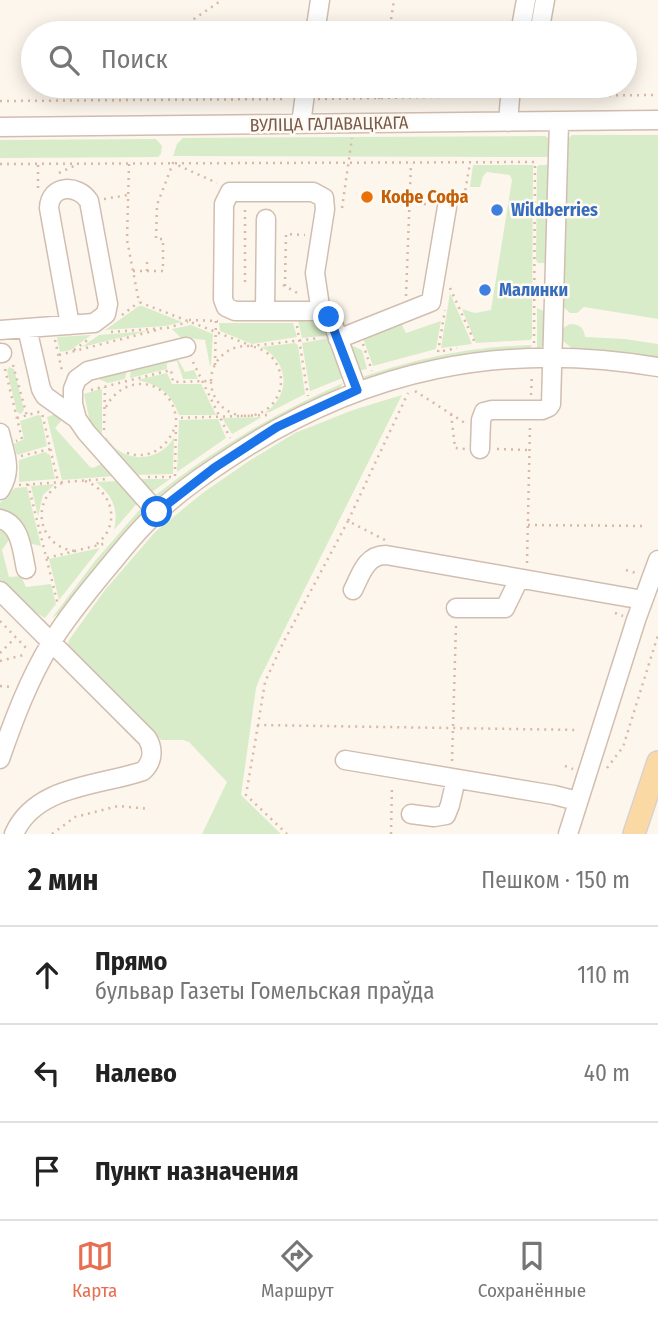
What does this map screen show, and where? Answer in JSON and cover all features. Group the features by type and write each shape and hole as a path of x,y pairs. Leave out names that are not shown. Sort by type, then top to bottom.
{"main road":[{"path":"634,834 658,762"}],"street":[{"path":"522,21 526,0"},
{"path":"541,21 545,0"},
{"path":"302,124 304,98"},
{"path":"508,122 509,98"},
{"name":"ВУЛІЦА ГАЛАВАЦКАГА","path":"0,127 658,120"},
{"path":"480,441 482,415 488,410 542,410 549,407 559,122"},
{"path":"0,330 70,325 98,322 108,310 89,201 82,192 66,189 57,191 49,201 70,325"},
{"path":"321,313 315,273 324,198 317,193 234,190 227,195 224,204 224,303 235,311 321,313 332,321 357,390"},
{"path":"338,337 431,302 447,207"},
{"path":"265,311 266,219"},
{"path":"27,328 41,389 46,396 77,419 157,512"},
{"path":"77,419 73,394 77,379 88,371 186,347"},
{"path":"0,759 23,700 52,642 87,592 157,512 214,468 277,427 357,390 460,364 552,357 614,360 658,367"},
{"path":"6,439 9,487"},
{"path":"0,519 9,522 15,529 26,569"},
{"path":"353,590 369,560 381,555 643,600"},
{"path":"568,834 658,560"},
{"path":"456,608 505,608 519,579"},
{"path":"0,591 147,738 152,747 148,768 91,782 49,799 22,818 14,834"},
{"path":"345,760 577,801"},
{"path":"411,814 434,817 446,815 454,779"}],"path":[{"path":"191,21 222,0"},
{"path":"391,21 394,0"},
{"path":"637,95 658,95"},
{"path":"0,101 102,98"},
{"path":"348,98 398,98"},
{"path":"355,99 355,107"},
{"path":"342,207 352,136"},
{"path":"0,164 535,162"},
{"path":"129,163 127,240 139,302 252,346 262,349 275,360 279,368 281,384 270,407 247,416 230,412 223,407 214,393 211,381 215,365 223,355 237,347 252,346 299,340 338,337"},
{"path":"133,271 163,271 163,239 156,239 157,208 173,163"},
{"path":"406,312 411,163"},
{"path":"89,201 128,195"},
{"path":"245,282 246,204"},
{"path":"285,286 286,234 321,236"},
{"path":"147,257 147,271"},
{"path":"449,286 476,345"},
{"path":"58,355 188,321 230,321"},
{"path":"296,321 308,396"},
{"path":"358,331 377,384"},
{"path":"54,335 65,385 73,394 171,370 173,382 211,381"},
{"path":"186,347 230,438"},
{"path":"6,439 22,439 5,370 8,366 15,368 27,415"},
{"path":"113,384 123,388"},
{"path":"9,487 83,480 175,477 176,418 169,399 156,387 139,384 123,388 110,399 104,415"},
{"path":"287,834 246,794 265,682 348,521 410,388 480,441"},
{"path":"17,418 42,413 58,482"},
{"path":"176,418 269,415"},
{"path":"104,424 106,433"},
{"path":"124,452 140,456 157,451 170,439 176,424"},
{"path":"14,458 50,449"},
{"path":"9,487 16,480"},
{"path":"83,480 100,488 111,510 110,527 94,546"},
{"path":"65,482 47,495 41,520 47,536 53,542 75,551"},
{"path":"28,484 58,605"},
{"path":"348,521 394,545"},
{"path":"528,525 644,527"},
{"path":"47,558 107,543"},
{"path":"626,570 639,575"},
{"path":"454,779 456,608"},
{"path":"0,621 29,652 0,661"},
{"path":"0,628 5,626"},
{"path":"607,768 623,747 658,635"},
{"path":"0,653 16,637"},
{"path":"0,686 12,687"},
{"path":"258,725 578,730"},
{"path":"565,766 576,770"},
{"path":"391,834 392,768"},
{"path":"52,834 75,817 118,806 150,809"}],"green space":[{"path":"572,135 658,135 658,319 584,307 577,313 570,313 561,305 566,141"},
{"path":"545,136 550,139 549,157 173,156 177,144 183,138"},
{"path":"156,139 162,146 158,157 0,158 0,140"},
{"path":"473,165 533,165 530,340 476,343 462,309 475,313 491,310 512,180 510,175 487,172 480,187 470,187"},
{"path":"539,165 549,165 547,263 538,263 536,260"},
{"path":"450,293 472,344 441,348"},
{"path":"139,306 182,322 166,326 105,330"},
{"path":"537,308 546,312 545,343 537,351"},
{"path":"298,320 324,323 331,335 302,338"},
{"path":"400,321 406,333 441,321 436,349 373,366 362,335"},
{"path":"219,323 293,323 297,337 252,344 220,331"},
{"path":"570,324 581,327 585,337 658,344 658,358 573,349 559,338 560,330"},
{"path":"191,325 213,334 210,366 205,340 180,337 172,329"},
{"path":"148,331 82,347 99,335"},
{"path":"91,335 71,350 60,352 57,337"},
{"path":"330,338 345,377 310,391 302,343"},
{"path":"295,343 298,345 305,394 264,413 279,397 284,379 277,361 261,347"},
{"path":"348,344 362,350 367,369 357,371"},
{"path":"532,345 528,351 452,357 371,379 362,377 446,354"},
{"path":"176,356 185,372 194,370 198,379 183,379 177,361 167,363 167,369 130,378 131,367"},
{"path":"9,367 14,369 24,410 21,414 17,412 7,371"},
{"path":"128,367 125,379 108,383 91,376"},
{"path":"167,373 172,384 201,384 216,415 179,415 164,391 137,380"},
{"path":"343,383 338,390 284,416 168,493 153,497 244,434"},
{"path":"100,389 102,442 91,427 84,394"},
{"path":"402,395 256,688 241,795 281,834 202,834 227,782 189,742 161,740 70,650 69,640 105,590 155,532 204,492 295,433 353,410"},
{"path":"56,414 62,420 55,428 90,467 103,463 114,476 62,480 47,417"},
{"path":"41,416 47,446 17,455 14,444 24,439 20,421"},
{"path":"262,417 232,434 222,418"},
{"path":"218,419 226,438 177,472 179,420"},
{"path":"106,436 121,452 140,457 159,452 168,446 174,437 173,474 135,475 106,442"},
{"path":"45,452 50,455 55,479 19,482 19,460"},
{"path":"139,479 170,479 152,492"},
{"path":"119,481 139,501 114,530 116,515 113,503 96,482"},
{"path":"55,484 43,495 38,516 31,486"},
{"path":"27,487 41,546 28,543 0,512 0,503 15,488"},
{"path":"142,507 140,518 100,563 65,609 52,618 95,561"},
{"path":"0,526 11,537 2,550 9,577 21,576 26,587 51,584 56,604 45,618 28,608 0,581"},
{"path":"100,548 59,600 49,559"}],"place":[{"name":"Кофе Софа","path":"367,197"},
{"name":"Wildberries","path":"497,210"},
{"name":"Малинки","path":"485,290"}],"route":[{"path":"157,512 214,468 277,427 357,390 329,317"}]}
